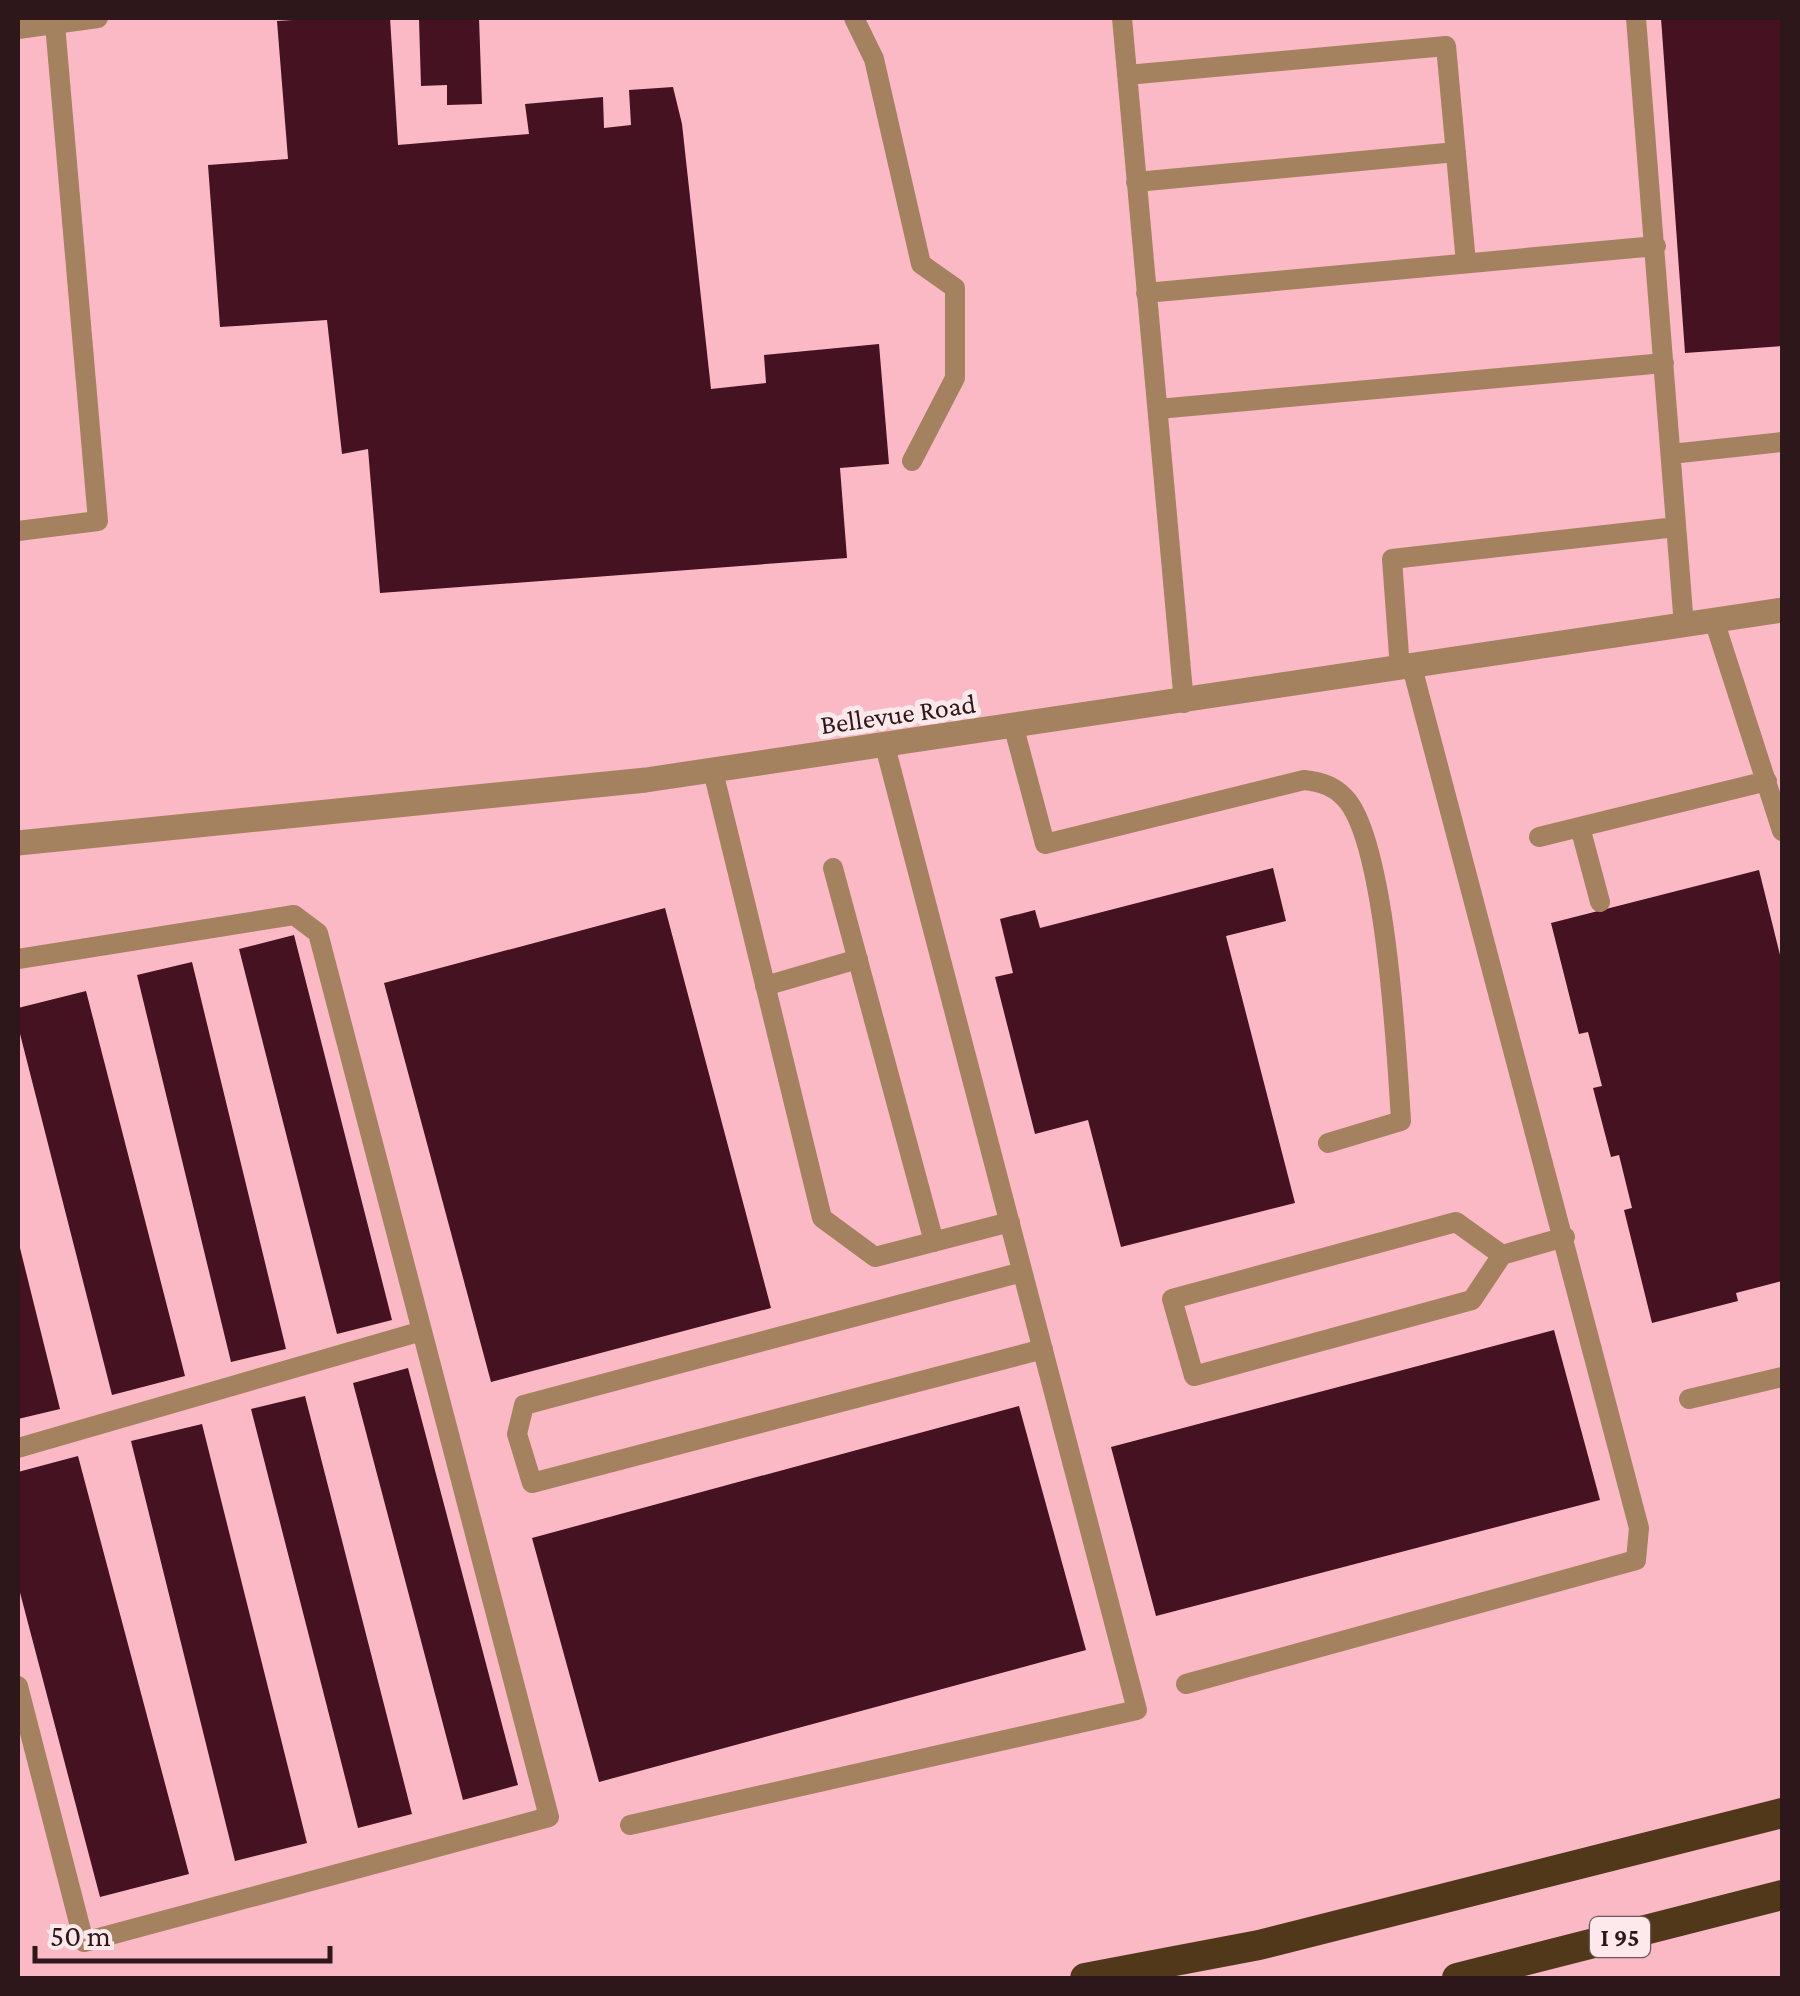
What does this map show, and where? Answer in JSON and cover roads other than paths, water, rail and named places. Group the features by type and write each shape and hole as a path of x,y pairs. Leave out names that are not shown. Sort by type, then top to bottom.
{"highway":[{"path":"1085,1978 1260,1945 1782,1813"},
{"name":"I 95","path":"1458,1978 1782,1894"}],"street":[{"name":"Bellevue Road","path":"18,843 713,770 1184,703 1782,610"}],"lane":[{"path":"18,30 98,18"},
{"path":"854,18 874,59 922,264 955,288 955,378 912,460"},
{"path":"1122,18 1184,703"},
{"path":"1636,18 1684,626"},
{"path":"18,530 98,521 55,24"},
{"path":"1127,75 1446,46 1466,263"},
{"path":"1136,182 1456,152"},
{"path":"1146,294 1656,246"},
{"path":"1158,409 1664,363"},
{"path":"1671,454 1782,442"},
{"path":"1186,1684 1636,1560 1639,1528 1565,1237 1406,668 1392,559 1676,527"},
{"path":"1714,620 1782,832"},
{"path":"1014,728 1044,844 1304,780 1326,784 1345,798 1365,836 1393,987 1401,1121 1328,1142"},
{"path":"630,1825 1137,1710 884,746"},
{"path":"713,770 822,1218 875,1258 1010,1222"},
{"path":"1539,837 1766,781"},
{"path":"1580,827 1600,902"},
{"path":"833,868 934,1242"},
{"path":"18,959 294,916 318,933 548,1818 84,1942 18,1686"},
{"path":"765,986 858,959"},
{"path":"1502,1256 1456,1222 1172,1298 1194,1376 1472,1300 1502,1256 1565,1237"},
{"path":"1022,1272 524,1405 517,1434 532,1483 1042,1349"},
{"path":"18,1448 422,1330"},
{"path":"1689,1399 1782,1377"}]}
